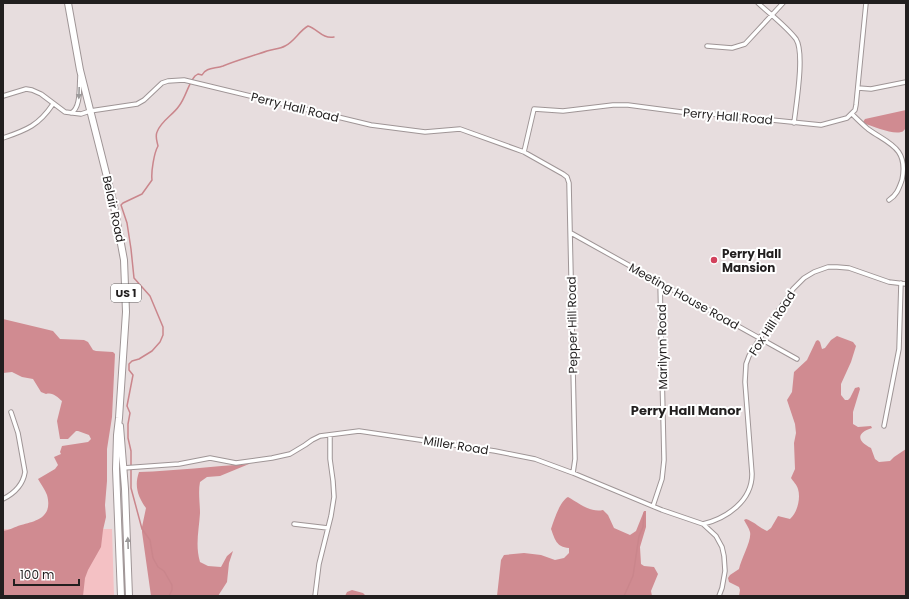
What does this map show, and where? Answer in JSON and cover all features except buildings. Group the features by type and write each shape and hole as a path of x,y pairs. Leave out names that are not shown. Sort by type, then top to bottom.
{"highway":[{"name":"Belair Road","path":"68,3 80,70 113,200 124,260 126,312 116,469 121,596"},
{"name":"Belair Road","path":"119,418 128,468 129,596"},
{"path":"116,469 128,468"}],"street":[{"path":"758,3 796,39 799,48 800,61 794,123"},
{"path":"707,46 732,48 741,46 749,41 783,3"},
{"path":"866,3 856,105 852,114 867,128 893,144 902,158 904,168 903,175 898,191 894,197 889,200"},
{"path":"3,96 23,90 32,90 38,92 64,112 71,113 76,110 79,102 80,70"},
{"name":"Perry Hall Road","path":"71,113 81,114 90,111 137,104 144,100 158,86 168,81 192,81 371,124 425,132 460,129 524,152 558,170 567,177"},
{"path":"858,88 871,89 906,82"},
{"path":"3,138 32,127 43,118 53,104"},
{"name":"Perry Hall Road","path":"524,152 534,109 568,111 613,105 628,105 689,113 821,125 847,118 852,114"},
{"name":"Pepper Hill Road","path":"567,177 569,183 571,233 575,459 573,473"},
{"name":"Meeting House Road","path":"571,233 797,359"},
{"name":"Fox Hill Road","path":"703,524 716,520 735,509 746,496 752,482 745,372 749,356 799,282 808,275 819,270 842,266 889,282 906,284"},
{"name":"Marilynn Road","path":"653,506 660,489 664,471 660,282"},
{"path":"884,426 899,349 901,283"},
{"path":"3,499 13,494 19,487 24,478 25,472 18,433 11,412"},
{"name":"Miller Road","path":"128,468 179,464 210,458 230,462 242,462 284,456 296,451 320,436 359,431 495,451 535,459 689,520 703,524 716,536 724,556 725,570 719,596"},
{"path":"315,596 319,564 334,498 330,459 330,435"},
{"path":"294,524 328,528"}],"shaded area":[{"path":"906,110 906,128 902,132 897,133 888,131 865,124 863,122 865,119"},
{"path":"3,319 53,331 60,339 84,340 88,342 93,350 113,352 115,354 112,417 107,449 106,517 101,547 85,578 83,596 3,596 3,531 38,520 46,513 48,508 47,495 38,479 55,469 58,465 54,457 61,454 60,452 62,446 88,442 91,439 89,435 76,431 68,439 60,439 57,421 62,401 53,394 41,392 33,379 22,377 12,372 3,373"},
{"path":"837,336 853,342 856,346 851,362 841,384 841,395 845,400 848,400 855,388 859,387 860,389 853,412 853,424 858,427 871,426 872,428 863,432 860,437 861,440 871,448 875,459 879,462 890,461 906,449 906,596 739,596 739,587 729,582 728,578 739,569 749,540 750,532 744,520 749,520 767,531 771,528 778,516 790,519 798,506 798,489 791,478 795,469 794,443 796,433 795,424 787,400 792,392 794,372 807,360 816,341 818,340 820,342 822,349 825,348 831,340"},
{"path":"249,464 220,476 207,477 200,482 198,544 200,562 208,566 221,567 227,556 233,551 229,563 227,582 218,596 151,596 142,532 146,508 141,500 137,487 139,472"},
{"path":"568,497 589,509 598,511 603,510 608,515 614,528 630,535 636,531 644,511 646,511 646,527 640,547 641,564 644,566 654,567 658,574 651,591 652,596 497,596 501,560 504,555 524,553 541,555 555,560 564,558 569,553 569,548 561,546 557,542 551,529 562,502"},
{"path":"3,529 112,529 114,596 3,596"},
{"path":"352,590 363,593 366,596 345,596 347,592"}],"waterway":[{"path":"169,596 172,590 172,585 164,571 158,567 153,558 150,540 142,529 131,488 131,451 128,438 130,413 127,406 133,375 129,370 129,364 152,351 160,342 163,335 163,327 150,296 134,278 127,223 121,205 142,194 152,180 153,163 158,146 156,137 157,132 161,125 181,102 195,76 198,74 202,75 208,69 220,67 283,47 308,26 326,37 334,37"},
{"path":"624,596 633,576 639,536 643,527 644,513"}],"place":[{"name":"Perry Hall Mansion","path":"714,260"}],"district":[{"name":"Perry Hall Manor","path":"686,410"}]}
